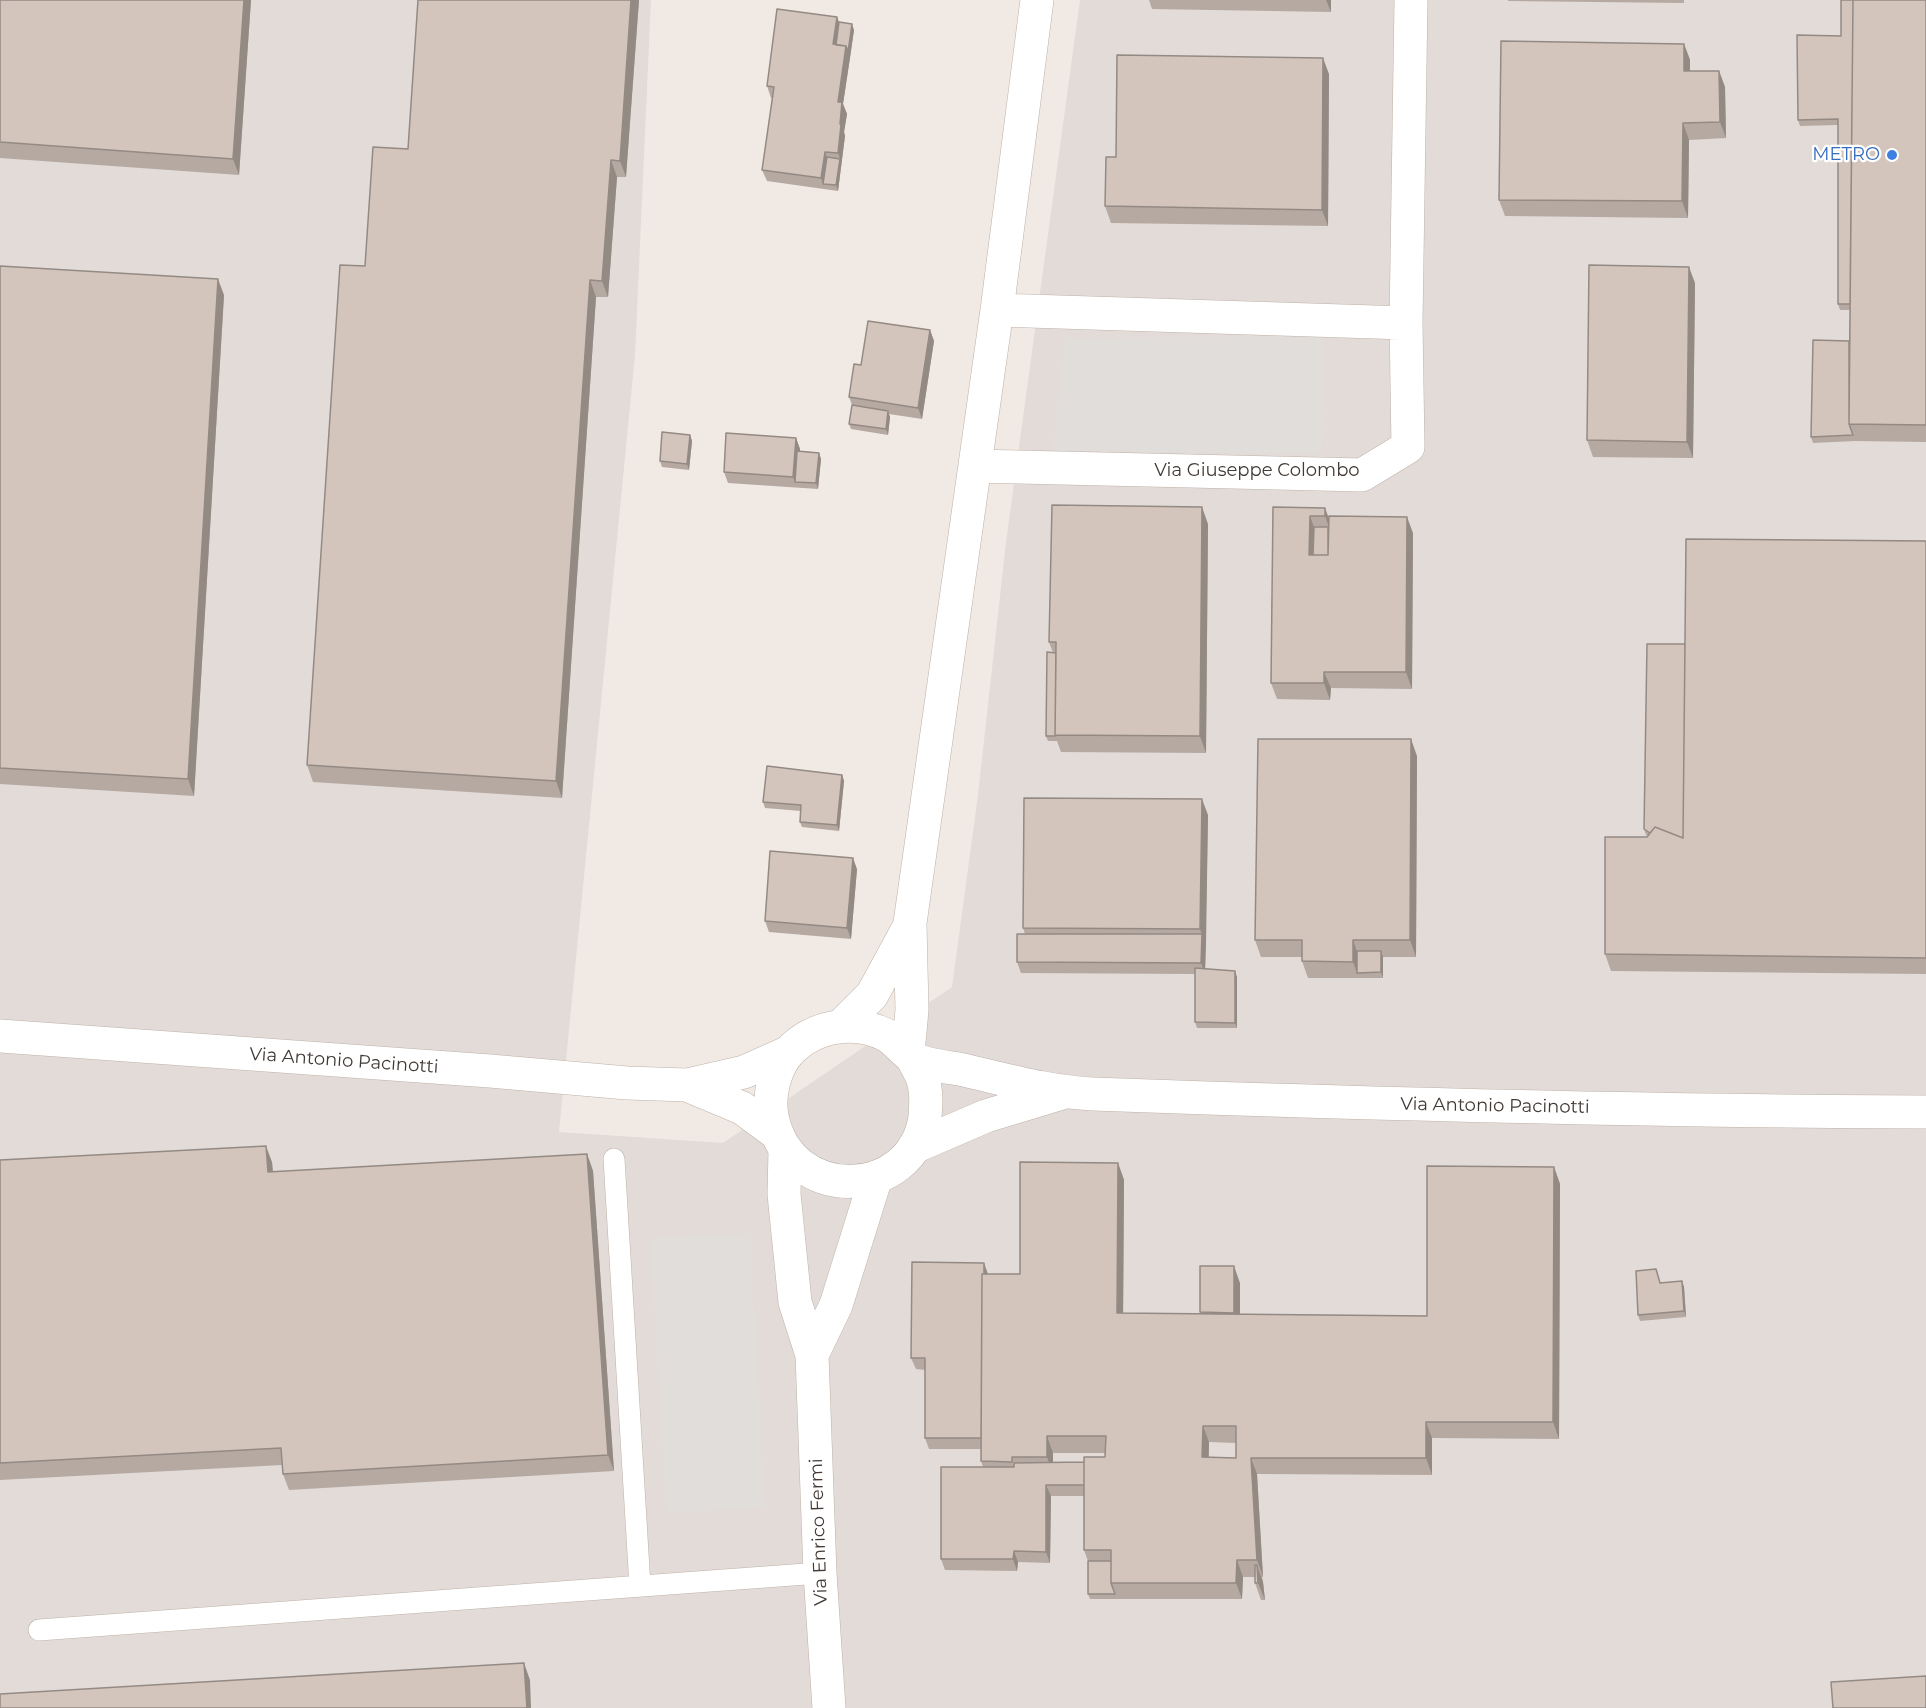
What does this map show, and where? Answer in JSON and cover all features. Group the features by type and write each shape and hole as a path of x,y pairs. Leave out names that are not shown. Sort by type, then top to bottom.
{"street":[{"path":"911,1056 910,923 997,310 1037,0"},
{"name":"Via Giuseppe Colombo","path":"975,466 1362,476 1408,447 1406,323 1411,0"},
{"path":"997,310 1406,323"},
{"path":"842,1025 872,995 910,923"},
{"name":"Via Antonio Pacinotti","path":"0,1036 478,1070 627,1083 687,1084 744,1072 789,1052 813,1034 842,1025 866,1027 889,1037 911,1056 923,1080 927,1103 924,1126 914,1147 898,1165 876,1177 856,1182 836,1181 816,1175 799,1165 781,1142 742,1108 687,1084"},
{"name":"Via Antonio Pacinotti","path":"781,1142 771,1112 771,1091 778,1070 789,1052"},
{"name":"Via Antonio Pacinotti","path":"911,1056 1064,1093 1685,1111 1926,1112"},
{"name":"Via Antonio Pacinotti","path":"914,1147 986,1116 1064,1093"},
{"path":"781,1142 795,1302 812,1355"},
{"path":"812,1355 836,1305 876,1177"},
{"name":"Via Enrico Fermi","path":"812,1355 820,1573 829,1708"}],"lane":[{"path":"614,1159 640,1587"},
{"path":"39,1630 820,1573"}],"shaded area":[{"path":"0,0 651,0 635,355 559,1132 723,1143 952,987 978,795 1006,542 1080,0 1926,0 1926,1708 0,1708"},
{"path":"1323,336 1322,454 1052,451 1065,338"},
{"path":"750,1233 765,1508 666,1513 650,1238"}],"building":[{"path":"0,0 244,0 233,159 0,142"},
{"path":"418,0 631,0 620,161 611,160 602,281 590,280 556,781 307,765 340,265 365,266 373,147 408,149"},
{"path":"1841,0 1853,0 1850,304 1838,304 1838,119 1798,120 1797,35 1841,36"},
{"name":"METRO","path":"1853,0 1926,0 1926,425 1849,424"},
{"path":"777,9 837,17 833,44 846,46 838,102 842,102 838,153 825,152 821,178 762,170 774,87 767,86"},
{"path":"839,22 852,24 848,52 846,46 836,45"},
{"path":"1501,41 1684,44 1684,71 1719,71 1720,122 1683,123 1682,201 1499,200"},
{"path":"1117,55 1323,58 1322,210 1105,206 1106,157 1116,157"},
{"path":"827,157 840,159 836,185 823,184"},
{"path":"1589,265 1689,267 1687,442 1587,440"},
{"path":"0,266 218,279 188,779 0,768"},
{"path":"868,321 930,330 918,408 849,397 854,364 861,365"},
{"path":"1813,340 1849,341 1849,424 1853,435 1811,437"},
{"path":"852,405 888,411 886,429 849,424"},
{"path":"662,432 690,435 687,464 660,461"},
{"path":"726,433 796,438 793,477 724,472"},
{"path":"797,451 819,453 816,483 795,482"},
{"path":"1052,505 1202,507 1200,736 1055,735 1056,642 1049,642"},
{"path":"1273,507 1325,508 1325,516 1310,516 1309,555 1328,555 1329,516 1407,517 1406,672 1324,672 1324,683 1271,683"},
{"path":"1314,527 1328,527 1328,555 1313,555"},
{"path":"1686,539 1926,541 1926,958 1605,954 1605,837 1647,837 1655,827 1683,838"},
{"path":"1647,644 1685,644 1683,838 1655,827 1650,833 1644,829"},
{"path":"1047,652 1056,653 1055,736 1046,736"},
{"path":"1258,739 1411,739 1410,940 1353,940 1353,962 1302,961 1302,940 1255,940"},
{"path":"767,766 842,775 837,825 800,822 801,805 763,802"},
{"path":"1024,798 1202,799 1200,929 1023,928"},
{"path":"770,851 853,858 847,928 765,921"},
{"path":"1017,934 1202,934 1201,963 1017,962"},
{"path":"1357,951 1381,951 1381,972 1357,973"},
{"path":"1195,968 1235,971 1235,1023 1195,1022"},
{"path":"266,1146 268,1172 587,1154 608,1455 283,1474 281,1448 0,1463 0,1160"},
{"path":"1020,1162 1118,1163 1117,1313 1427,1316 1427,1166 1554,1167 1553,1422 1426,1422 1426,1458 1251,1458 1257,1560 1237,1560 1236,1583 1111,1583 1111,1550 1084,1550 1084,1457 1105,1457 1106,1436 1047,1436 1047,1457 1012,1457 1012,1462 981,1461 982,1274 1020,1274","holes":["1203,1426 1236,1426 1236,1458 1202,1457"]},
{"path":"912,1262 984,1263 984,1274 982,1274 981,1438 925,1438 925,1358 911,1358"},
{"path":"1200,1266 1234,1266 1234,1313 1200,1312"},
{"path":"1656,1269 1660,1283 1682,1281 1684,1311 1638,1315 1636,1271"},
{"path":"1084,1462 1084,1485 1046,1485 1046,1552 1014,1551 1013,1559 941,1559 941,1467 1014,1467 1014,1463"},
{"path":"1088,1561 1111,1561 1111,1583 1115,1594 1088,1594"},
{"path":"1255,1565 1257,1565 1258,1583 1255,1583"},
{"path":"524,1663 527,1708 0,1708 0,1694"},
{"path":"1926,1676 1926,1708 1833,1708 1831,1682"}],"place":[{"name":"METRO","path":"1892,155"}]}
